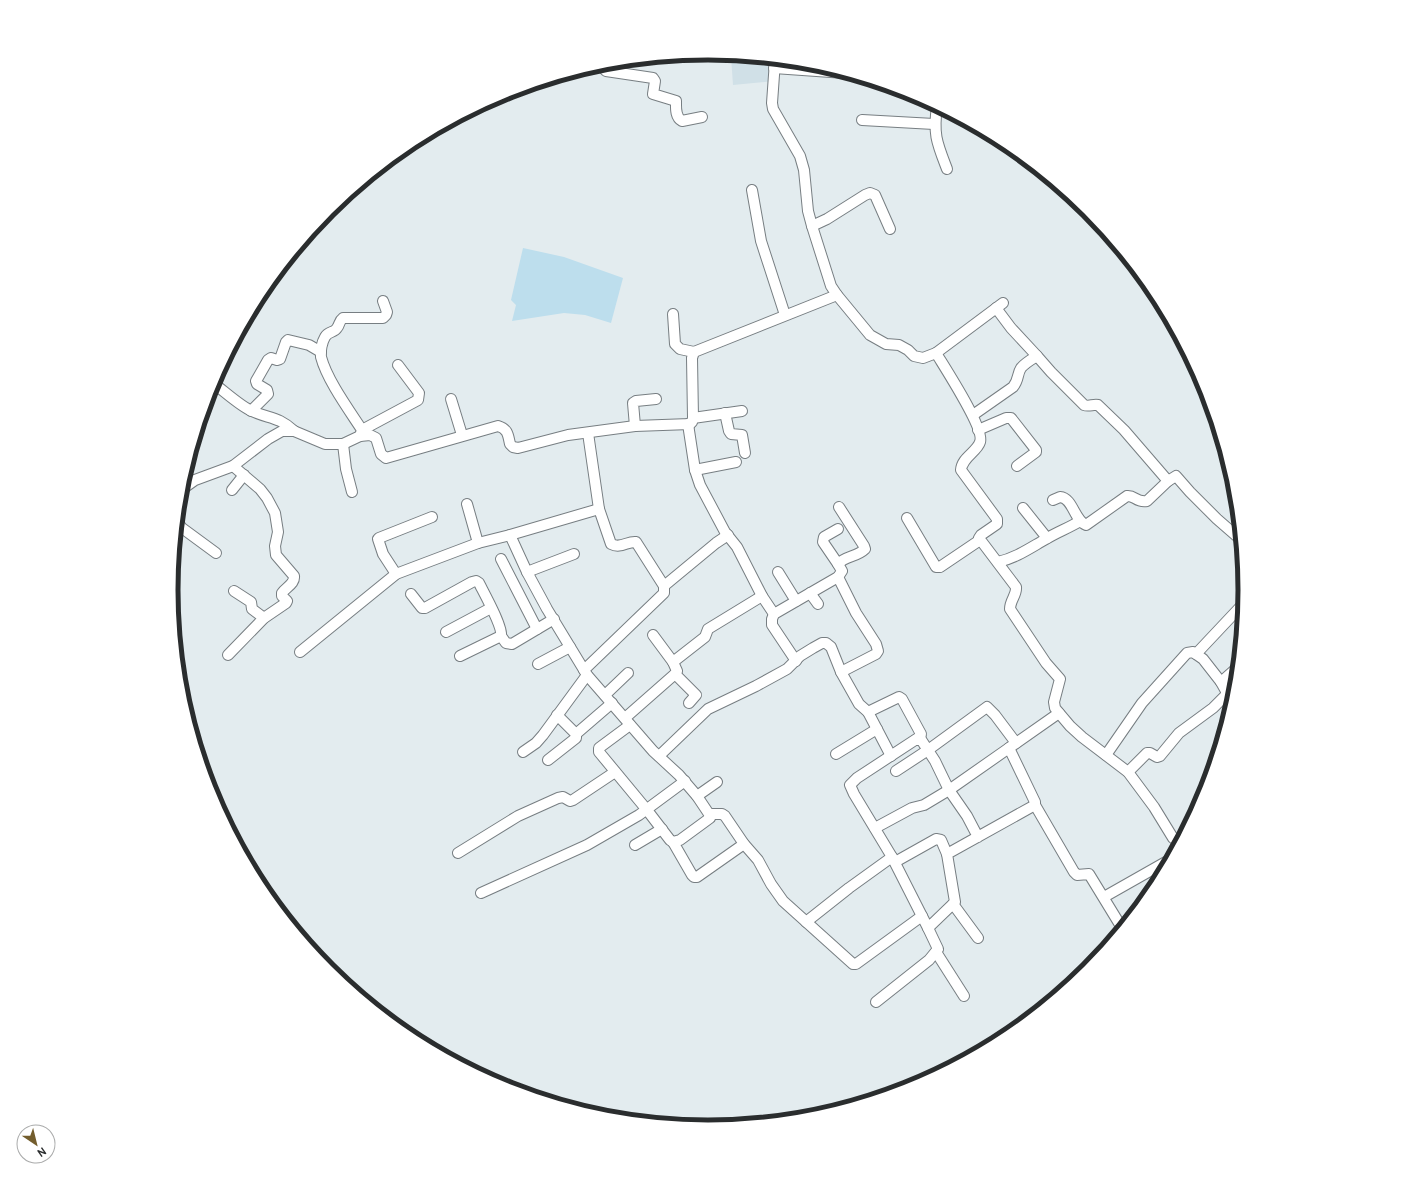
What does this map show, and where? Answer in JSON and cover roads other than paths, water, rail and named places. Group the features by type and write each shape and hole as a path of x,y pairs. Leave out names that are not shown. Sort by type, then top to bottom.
{"street":[{"path":"774,65 773,109 800,156 804,170 808,211 832,286 870,335 886,344 899,345 908,350 914,356 923,358 936,353 1000,306 1011,328 1050,372 1084,405 1098,405 1124,430 1168,481"},
{"path":"605,70 652,78 655,81 653,94 676,101 676,115 679,119 682,121 702,118"},
{"path":"936,112 934,124 939,147 947,169"},
{"path":"862,120 934,124"},
{"path":"752,190 761,241 786,315"},
{"path":"812,226 827,220 864,195 870,193 875,195 890,229"},
{"path":"673,314 675,344 680,349 694,352 837,294"},
{"path":"383,301 386,312 386,315 383,318 343,318 339,321 338,328 334,331 328,332 325,336 321,358 330,379 361,433 376,438 381,454 386,458 462,435 498,426 507,431 510,444 513,447 518,448 555,438 635,426 690,421 742,411"},
{"path":"251,411 268,394 267,390 257,384 256,381 268,360 271,358 277,360 280,359 288,340 309,345 321,352"},
{"path":"694,352 692,358 690,421 695,470 705,496 728,535 737,547 762,596 774,614"},
{"path":"907,518 936,567 940,568 980,540 979,537 981,535 998,522 990,508 961,470 966,458 981,442 973,415 936,353"},
{"path":"973,415 1013,387 1022,367 1037,356"},
{"path":"219,387 251,411 273,417 286,424 294,431 325,444 343,444 418,400 419,393 398,366"},
{"path":"451,399 462,435"},
{"path":"635,426 633,403 636,401 656,399"},
{"path":"726,413 729,431 731,434 740,434 742,436 745,453"},
{"path":"978,430 1006,418 1011,418 1036,450 1036,452 1017,466"},
{"path":"190,484 195,480 233,466 268,439 282,431 294,431"},
{"path":"523,752 536,743 543,735 586,673 664,593 664,586 636,542 633,541 621,546 615,546 612,544 599,509 588,433"},
{"path":"343,444 346,469 352,492"},
{"path":"695,470 736,462"},
{"path":"228,655 264,618 286,603 287,601 282,596 282,593 294,582 295,579 276,555 275,546 278,532 275,513 267,498 260,489 233,466"},
{"path":"232,490 244,475"},
{"path":"1053,500 1060,497 1065,499 1080,521 1084,525 1088,525 1127,496 1131,496 1138,501 1146,501 1168,481 1175,477 1178,478 1217,519 1235,535"},
{"path":"467,504 478,543"},
{"path":"838,507 865,549 860,553 846,558 838,564"},
{"path":"1023,508 1047,538"},
{"path":"300,652 396,574 478,543 599,509"},
{"path":"396,574 383,554 378,539 432,517"},
{"path":"998,562 1030,549 1047,538 1080,521"},
{"path":"182,528 216,553"},
{"path":"796,661 772,625 772,619 774,614 838,577 842,571 823,542 824,537 838,529"},
{"path":"510,535 527,572 570,648 586,673 659,756 685,781 707,812 712,815 722,814 725,816 744,844 758,860 771,884 784,901 806,922 854,965 922,916"},
{"path":"664,586 716,543 728,535"},
{"path":"980,540 1016,587 1015,594 1010,603 1010,609 1046,663 1060,679 1054,702 1055,708 1070,726 1128,772 1154,806 1175,840"},
{"path":"527,572 574,554"},
{"path":"501,559 537,629"},
{"path":"778,572 796,601"},
{"path":"838,577 856,613 876,644 878,651 876,654 841,672"},
{"path":"411,594 422,608 425,608 476,581 479,583 501,629 501,636 506,643 512,644 554,619"},
{"path":"234,591 251,602 252,609 264,618"},
{"path":"810,593 818,604"},
{"path":"673,662 705,637 708,629 762,596"},
{"path":"446,632 491,608"},
{"path":"1196,654 1237,610"},
{"path":"460,656 501,636"},
{"path":"653,636 677,668 676,674 599,748 600,755 673,842 694,877 697,877 744,844"},
{"path":"659,756 708,709 746,692 787,669 800,656 822,643 826,643 831,647 841,672 859,704 868,712 891,756"},
{"path":"538,664 570,648"},
{"path":"1106,756 1142,703 1187,654 1191,652 1203,659 1221,682 1226,691 1226,695 1212,708 1179,733 1160,756 1156,757 1150,753 1147,754 1128,772"},
{"path":"605,695 628,673"},
{"path":"1221,682 1232,673"},
{"path":"676,674 696,695 689,703"},
{"path":"868,712 898,697 902,699 921,734 920,738 935,760 948,790 978,836"},
{"path":"548,760 576,738 576,734 612,703"},
{"path":"896,771 987,708 995,715 1013,745 1035,805 1074,872 1077,875 1089,874 1120,924"},
{"path":"875,828 912,808 924,805 948,790 1059,713"},
{"path":"557,715 576,734"},
{"path":"836,754 876,729"},
{"path":"876,1002 923,965 938,948 893,859 850,785 891,756 920,738"},
{"path":"458,853 518,816 558,798 562,797 570,801 573,800 615,772"},
{"path":"481,893 587,845 647,810 685,781"},
{"path":"697,796 717,782"},
{"path":"947,854 1035,805"},
{"path":"673,842 680,840 712,815"},
{"path":"635,845 662,829"},
{"path":"806,922 849,888 893,859 936,839 941,840 947,854 956,899 953,904 928,928"},
{"path":"1104,898 1161,865"},
{"path":"953,904 978,938"},
{"path":"936,952 964,996"}]}
